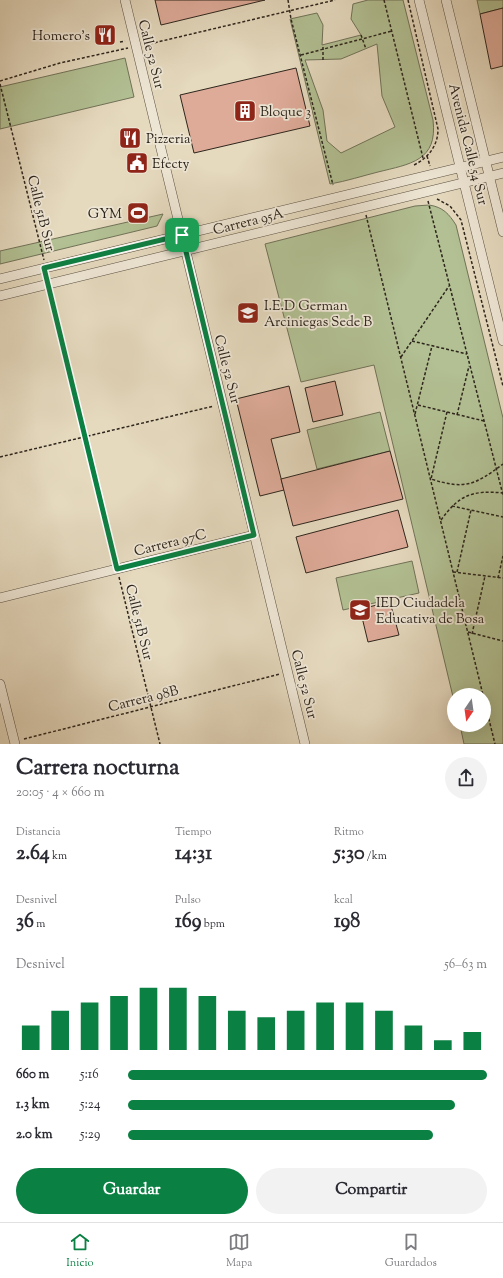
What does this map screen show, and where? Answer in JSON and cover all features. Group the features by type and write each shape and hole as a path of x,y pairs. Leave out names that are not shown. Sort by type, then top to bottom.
{"street":[{"name":"Calle 52 Sur","path":"124,0 305,744"},
{"name":"Avenida Calle 54 Sur","path":"419,0 503,341"},
{"name":"Avenida Calle 54 Sur","path":"446,0 503,232"},
{"name":"Carrera 95A","path":"0,279 503,157"},
{"name":"Carrera 95A","path":"0,296 503,173"},
{"name":"Carrera 97C","path":"0,598 254,535"},
{"path":"0,684 14,743"}],"path":[{"path":"288,0 291,10 291,18 333,186"},
{"path":"0,81 60,64 335,0"},
{"path":"384,0 422,158"},
{"path":"408,0 438,129 437,141 430,153 414,165"},
{"path":"300,55 392,31"},
{"path":"361,36 366,49"},
{"path":"322,60 323,45"},
{"name":"Calle 51B Sur","path":"0,84 44,262 44,268"},
{"path":"427,200 503,493 474,493 451,506 441,520"},
{"path":"437,200 450,206 461,220 503,386"},
{"path":"365,213 481,688"},
{"name":"Calle 51B Sur","path":"48,284 160,744"},
{"path":"401,357 449,286"},
{"path":"412,341 467,354"},
{"path":"415,415 432,346"},
{"path":"457,415 469,364"},
{"path":"0,457 222,404"},
{"path":"418,405 484,421"},
{"path":"431,479 447,412"},
{"path":"431,479 448,485 460,486 471,484 503,464"},
{"path":"451,506 503,518"},
{"path":"457,572 472,510"},
{"path":"498,578 503,556"},
{"path":"453,572 503,578"},
{"path":"472,634 485,576"},
{"path":"468,632 503,641"},
{"name":"Carrera 98B","path":"14,743 288,672"},
{"path":"491,728 495,744"}],"green space":[{"path":"368,0 403,0 433,120 433,134 431,144 426,152 411,163 330,184 290,19 317,13 323,25 322,45 361,35 351,19 353,4","holes":["377,44 382,96 395,127 341,153 327,141 323,110 305,60 341,59"]},
{"path":"477,0 503,0 503,8 480,14"},
{"path":"125,58 134,97 0,129 0,87"},
{"path":"429,205 438,207 451,218 456,225 503,418 503,744 464,744 461,732 491,732 491,688 451,688 374,365 301,382 265,244 415,206"},
{"path":"163,214 157,226 0,264 0,251"},
{"path":"380,412 390,451 317,469 307,430"},
{"path":"412,561 419,593 343,610 336,578"}],"building":[{"path":"155,0 265,0 161,25"},
{"path":"503,8 503,66 491,69 480,14"},
{"name":"Bloque 3","path":"296,68 310,126 194,153 180,95"},
{"path":"335,381 343,415 313,422 305,388"},
{"path":"289,386 300,432 271,439 284,490 260,496 236,399"},
{"path":"390,451 403,499 293,526 281,479"},
{"path":"398,510 408,547 306,573 296,537"},
{"path":"390,602 399,635 368,642 360,609"}],"place":[{"name":"Homero's","path":"105,35"},
{"name":"Bloque 3","path":"245,111"},
{"name":"Pizzeria","path":"130,138"},
{"name":"Efecty","path":"137,163"},
{"name":"GYM","path":"138,213"},
{"name":"I.E.D German Arciniegas Sede B","path":"248,313"},
{"name":"IED Ciudadela Educativa de Bosa","path":"360,610"}],"route":[{"path":"182,235 254,535 117,569 44,268 182,235"}]}
